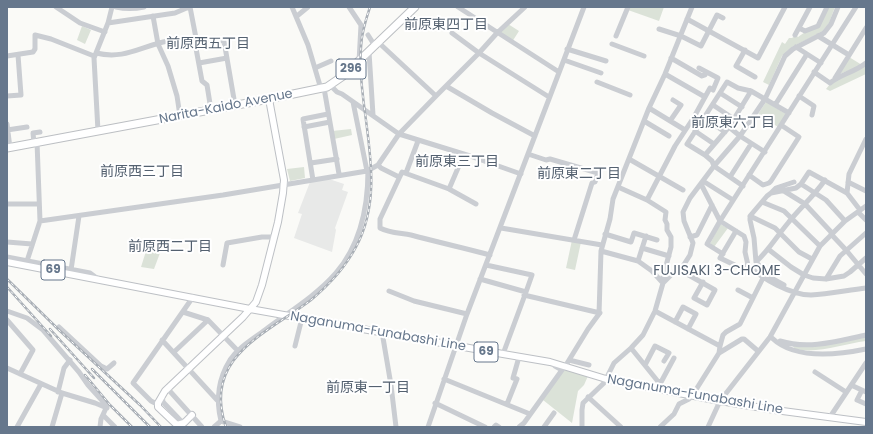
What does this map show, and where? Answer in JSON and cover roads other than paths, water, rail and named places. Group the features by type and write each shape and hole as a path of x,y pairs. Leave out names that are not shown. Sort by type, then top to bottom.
{"highway":[{"name":"Narita-Kaido Avenue","path":"8,148 325,88 359,62 415,7"}],"main road":[{"path":"192,416 186,422 177,426 158,404 162,394 223,336 256,302 261,291 274,237 284,185 268,99"},
{"name":"Naganuma-Funabashi Line","path":"7,263 455,346 550,362 568,363 606,378 660,387 692,396 775,410 866,422"}],"street":[{"path":"98,131 93,62 105,32 112,7"},
{"path":"116,7 122,9 144,7"},
{"path":"108,23 175,13 189,7 202,81 207,85 211,110"},
{"path":"292,7 297,16 315,68 325,88 328,114 340,174"},
{"path":"297,16 308,7"},
{"path":"349,7 361,25 359,62"},
{"path":"458,7 559,72"},
{"path":"40,221 284,185 368,170 378,164 400,134 497,33 525,7"},
{"path":"428,427 455,346 584,7"},
{"path":"616,36 628,7"},
{"path":"589,365 568,363 588,329 600,313 601,251 610,219 613,199 649,108 665,74 692,7"},
{"path":"687,19 758,58 785,7"},
{"path":"795,35 810,7"},
{"path":"800,28 805,30 817,26 827,9 819,7"},
{"path":"662,282 683,266 690,255 692,243 684,221 683,212 690,198 714,166 740,136 765,99 785,56 796,47 824,33 831,24 838,7"},
{"path":"723,254 706,244 856,7"},
{"path":"59,8 80,23 105,32"},
{"path":"659,29 681,36 701,46 717,15 723,18"},
{"path":"153,16 158,44 168,66 177,96 180,116"},
{"path":"835,79 866,28"},
{"path":"452,33 479,53 549,98"},
{"path":"7,56 33,52 35,49 35,35 95,54 114,56 124,55 169,40 224,41 235,105"},
{"path":"368,35 436,96"},
{"path":"818,36 849,55"},
{"path":"612,44 644,56"},
{"path":"796,47 821,62"},
{"path":"567,49 606,61"},
{"path":"745,50 736,66 755,77"},
{"path":"369,52 373,115"},
{"path":"775,105 807,54"},
{"path":"7,96 21,95 18,55"},
{"path":"199,63 227,58"},
{"path":"671,58 702,76 705,75 706,72"},
{"path":"564,60 601,73"},
{"path":"315,68 331,61"},
{"path":"814,72 830,83 866,63"},
{"path":"647,200 685,130 694,118 710,88 713,90 718,78 699,68"},
{"path":"665,74 705,97"},
{"path":"597,82 630,95"},
{"path":"743,186 714,166 712,161 705,155 687,144 695,131 727,82 738,88 751,91 788,113"},
{"path":"446,86 535,136"},
{"path":"325,88 342,94 400,134 521,174"},
{"path":"705,155 725,132 751,91"},
{"path":"720,93 742,107"},
{"path":"799,96 814,106 812,115"},
{"path":"670,121 681,105 673,100"},
{"path":"220,421 218,400 220,383 226,368 238,351 317,292 336,273 346,258 357,236 367,203 368,170 353,102"},
{"path":"713,105 734,119"},
{"path":"649,108 685,130"},
{"path":"313,180 303,119 328,114"},
{"path":"704,118 725,132"},
{"path":"644,121 669,136"},
{"path":"304,127 330,122"},
{"path":"749,176 763,185 770,183 799,137 781,125"},
{"path":"8,148 7,128 27,127"},
{"path":"728,127 751,144 765,152"},
{"path":"695,131 714,144"},
{"path":"27,261 40,221 36,143 33,133 40,132"},
{"path":"847,193 849,174 866,139"},
{"path":"406,173 418,141"},
{"path":"730,177 751,144"},
{"path":"449,189 464,154"},
{"path":"528,154 598,173 595,182 592,183 574,240"},
{"path":"311,163 337,159"},
{"path":"629,159 683,190"},
{"path":"378,164 381,168 399,177"},
{"path":"476,204 449,189 402,172 380,218 380,228 385,231 490,255"},
{"path":"771,194 796,188 810,172 847,193 866,220"},
{"path":"756,262 825,180"},
{"path":"794,182 776,188 750,216 750,220 754,238 756,262 773,279 795,292"},
{"path":"848,182 866,191"},
{"path":"702,183 733,200"},
{"path":"702,183 720,221 744,236 748,265 769,282 795,292 810,295 866,288"},
{"path":"801,184 833,206 846,221"},
{"path":"582,427 583,403 604,382 614,363 631,348 642,334 656,311 671,247 671,237 667,230 665,220 666,212 647,200 618,187"},
{"path":"784,191 804,204 866,274"},
{"path":"762,202 784,212 792,218 820,246"},
{"path":"7,204 39,204"},
{"path":"690,238 697,235 712,205"},
{"path":"708,427 720,401 758,351 771,337 820,246 846,221 866,206"},
{"path":"71,270 79,216"},
{"path":"750,216 775,228 799,252 812,259"},
{"path":"501,228 602,245"},
{"path":"736,232 720,258 741,268 748,265"},
{"path":"605,234 631,242 634,233 657,240"},
{"path":"826,279 840,256 866,233"},
{"path":"638,261 646,236"},
{"path":"223,265 227,242 262,237 274,237"},
{"path":"7,242 32,244"},
{"path":"642,248 669,256"},
{"path":"768,249 791,267 804,275 813,278 826,279 844,276 866,258"},
{"path":"601,251 638,261 652,271 662,282"},
{"path":"7,257 90,274 98,279"},
{"path":"486,265 532,275 503,354"},
{"path":"678,269 703,282 715,290 707,305 694,298 703,282"},
{"path":"660,427 674,414 679,404 692,396 719,353 723,335 740,324 763,278"},
{"path":"480,280 525,294 600,313"},
{"path":"738,290 753,298"},
{"path":"389,291 420,303 467,314"},
{"path":"158,404 151,401 133,383 193,297"},
{"path":"675,322 683,307 696,314 688,329"},
{"path":"656,311 720,346"},
{"path":"183,312 208,320 238,351"},
{"path":"8,313 27,318 49,336 70,360 88,385 107,406 107,408"},
{"path":"295,346 302,318"},
{"path":"7,320 33,350 20,374"},
{"path":"174,352 208,320"},
{"path":"60,327 101,366 107,369 114,363"},
{"path":"382,332 396,427"},
{"path":"771,337 798,345 818,344 866,336"},
{"path":"771,337 775,341 799,352 834,354 865,351"},
{"path":"719,353 742,339 758,351"},
{"path":"162,340 218,400"},
{"path":"645,365 655,346 669,353 664,361"},
{"path":"631,348 660,387 674,358"},
{"path":"507,404 517,379 513,378 519,357"},
{"path":"52,427 64,368 70,360"},
{"path":"519,427 526,425 530,414 562,370 550,362"},
{"path":"830,417 866,363"},
{"path":"7,368 60,393 107,408"},
{"path":"816,372 846,392"},
{"path":"444,379 530,414"},
{"path":"17,427 41,384"},
{"path":"851,385 864,391 857,400 866,404"},
{"path":"167,388 202,427"},
{"path":"162,394 163,402 181,421 186,422"},
{"path":"588,398 621,427"},
{"path":"436,403 485,427"},
{"path":"100,427 101,419 107,408"},
{"path":"544,427 554,413"},
{"path":"103,415 115,427"},
{"path":"214,427 220,421"},
{"path":"220,421 240,427"},
{"path":"494,427 496,425 499,427"}],"railway":[{"path":"226,427 221,403 223,382 230,365 243,350 258,337 311,300 330,282 352,255 366,223 370,198 371,173 363,96 361,45 363,30 370,7"},
{"path":"7,279 59,330 140,405 161,427"},
{"path":"7,287 51,336"},
{"path":"50,329 94,378"},
{"path":"92,369 150,427"},
{"path":"85,375 110,405 132,427"}],"district":[{"name":"前原東四丁目","path":"446,25"},
{"name":"前原西五丁目","path":"208,44"},
{"name":"前原東六丁目","path":"733,123"},
{"name":"前原東三丁目","path":"457,162"},
{"name":"前原西三丁目","path":"142,172"},
{"name":"前原東二丁目","path":"579,174"},
{"name":"前原西二丁目","path":"170,247"},
{"name":"FUJISAKI 3-CHOME","path":"717,271"},
{"name":"前原東一丁目","path":"368,388"}]}
